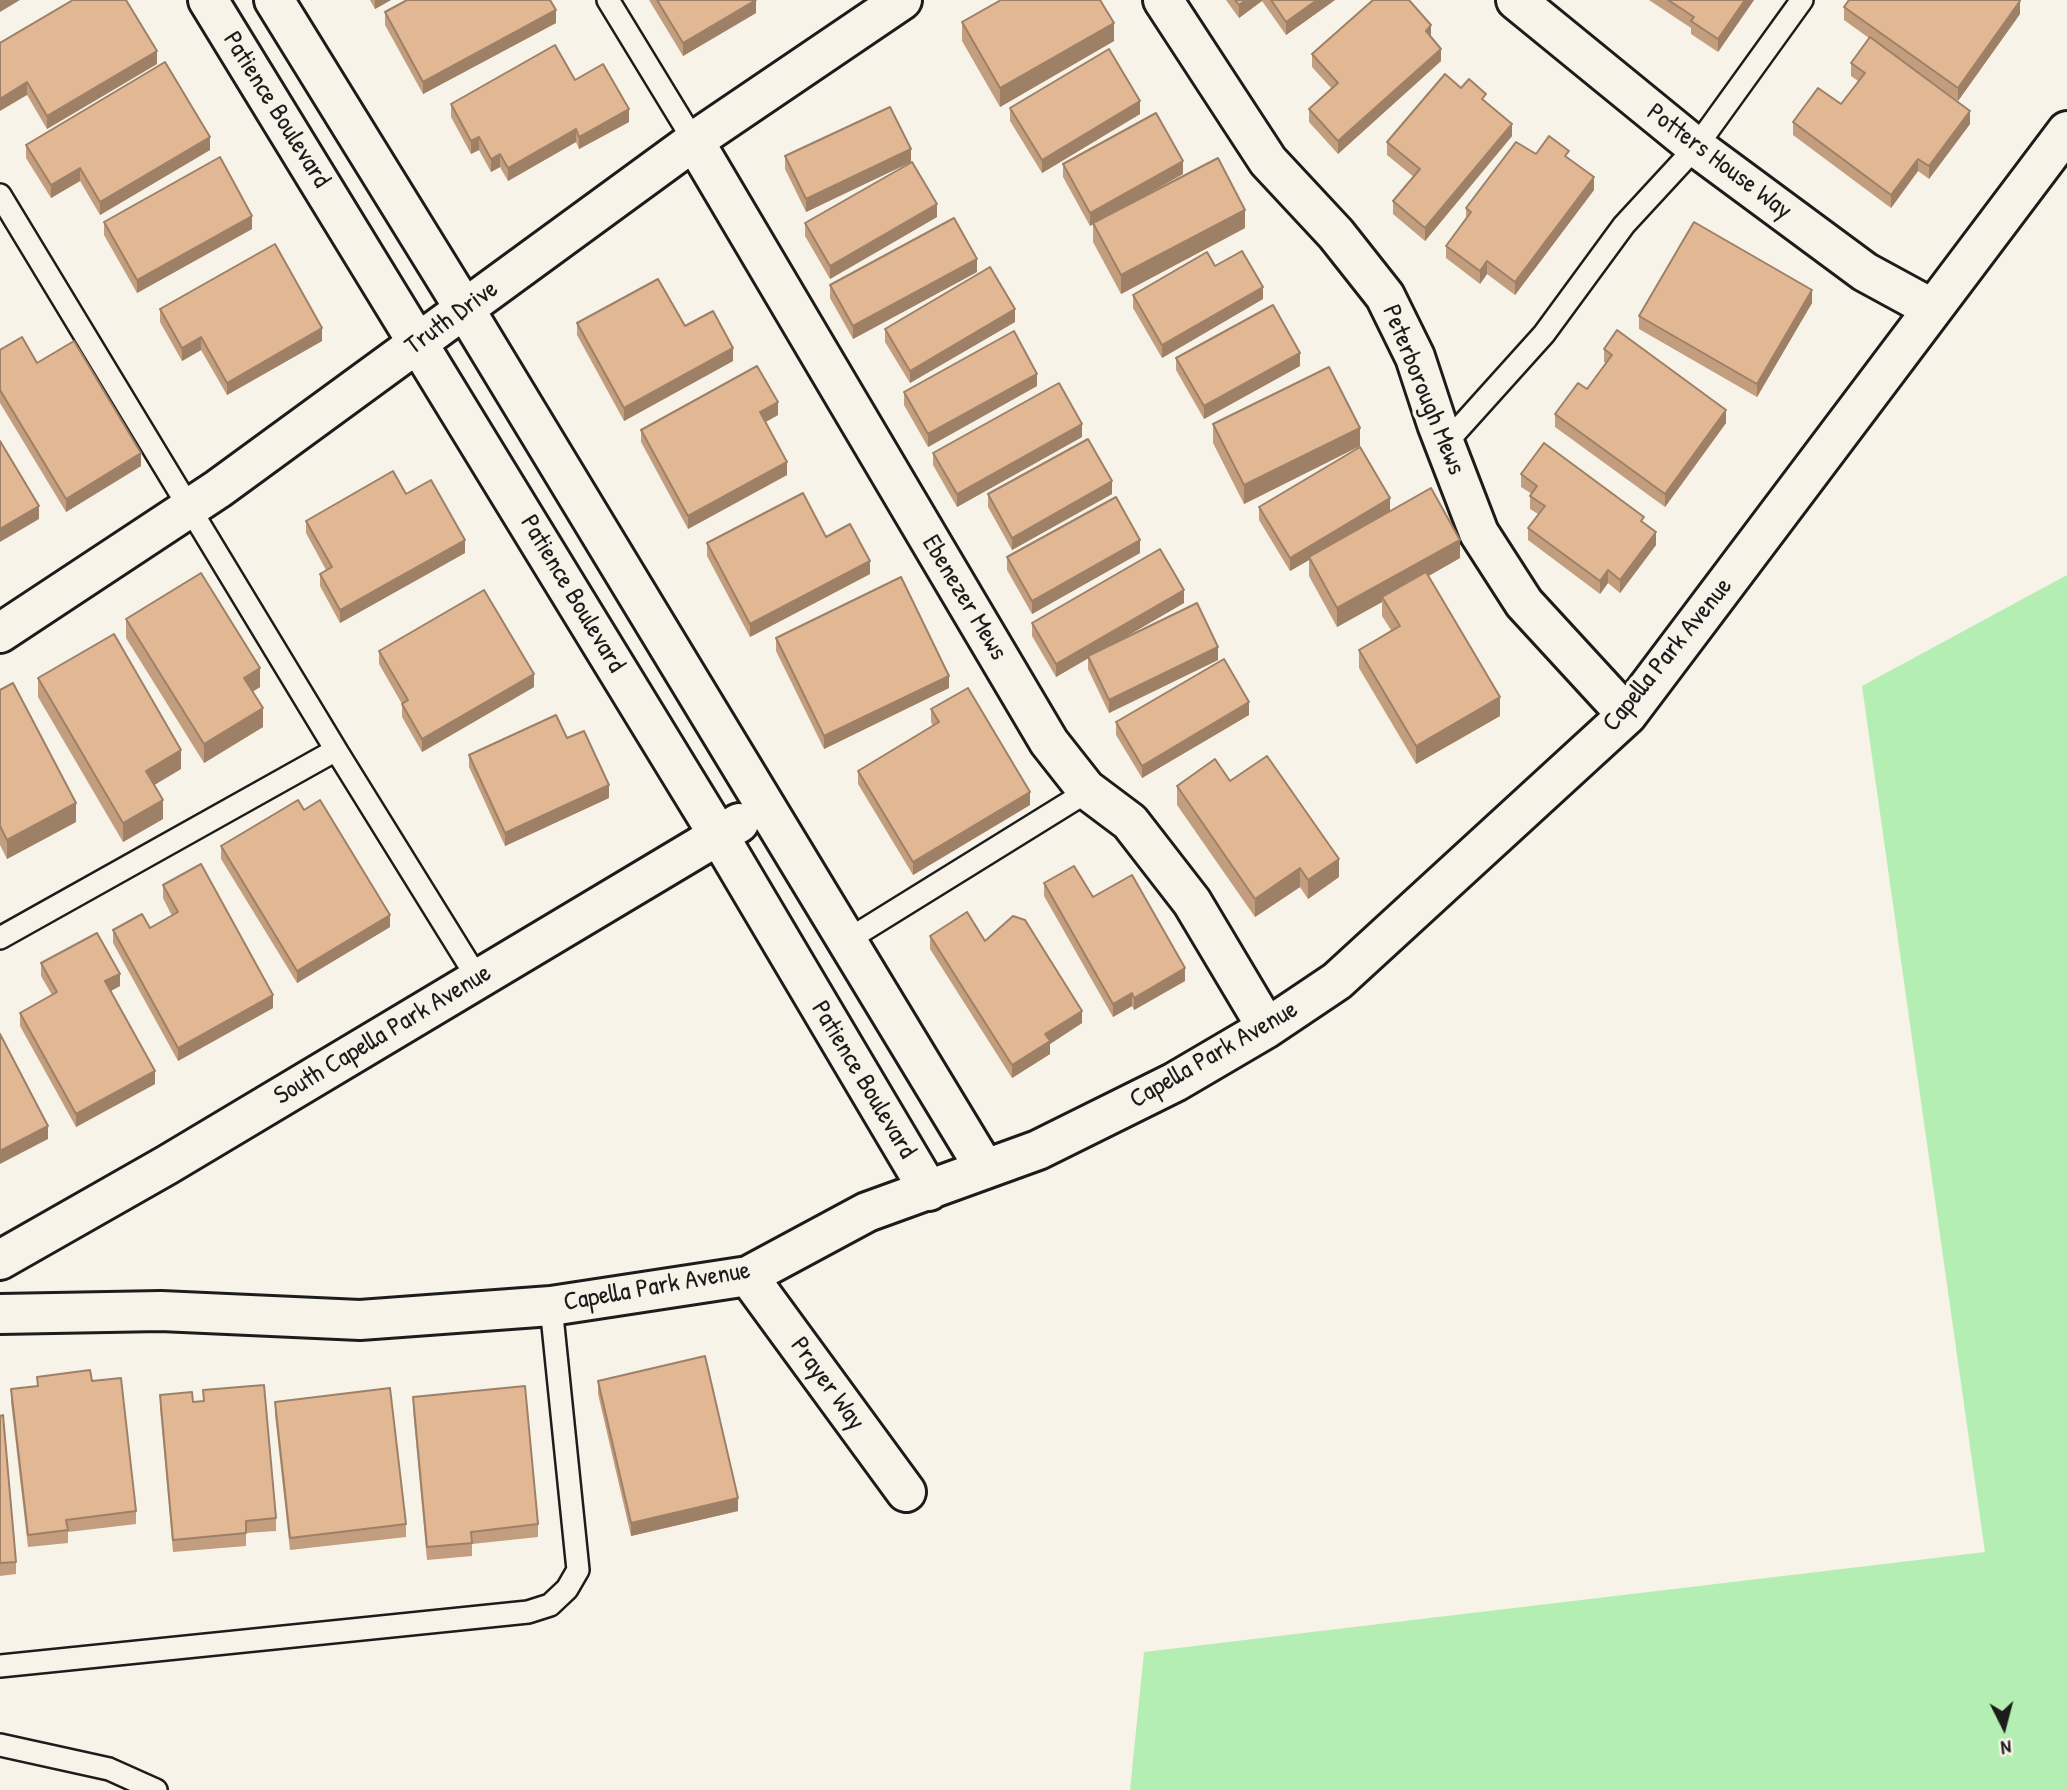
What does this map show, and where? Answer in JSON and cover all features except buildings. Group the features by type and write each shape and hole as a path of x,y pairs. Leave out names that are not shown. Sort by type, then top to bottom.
{"street":[{"name":"Patience Boulevard","path":"208,0 719,836 929,1191"},
{"path":"274,0 985,1169"},
{"name":"Truth Drive","path":"0,633 189,508 694,141 902,0"},
{"name":"Peterborough Mews","path":"1163,0 1268,161 1336,234 1385,296 1415,357 1479,533 1524,603 1627,715"},
{"name":"Potters House Way","path":"1516,0 1696,147 1865,272 1933,309"},
{"name":"Capella Park Avenue","path":"0,1314 161,1311 360,1320 551,1306 748,1276 867,1212 1038,1150 1175,1082 1267,1028 1337,981 1627,715 2067,131"},
{"name":"Ebenezer Mews","path":"694,141 1049,743 1088,791 1129,822 1192,902 1267,1028"},
{"name":"South Capella Park Avenue","path":"0,1260 167,1165 765,806"},
{"name":"Prayer Way","path":"748,1276 906,1492"}],"lane":[{"path":"608,0 694,141"},
{"path":"1445,444 1544,334 1624,225 1696,147 1802,0"},
{"path":"0,195 6,218 189,508 478,979"},
{"path":"0,938 336,750"},
{"path":"846,941 1088,791"},
{"path":"0,1666 528,1612 550,1605 567,1589 578,1570 551,1306"},
{"path":"0,1745 109,1769 156,1790"}],"green space":[{"path":"2067,575 2067,1790 1130,1790 1144,1652 1985,1552 1862,686"}]}
